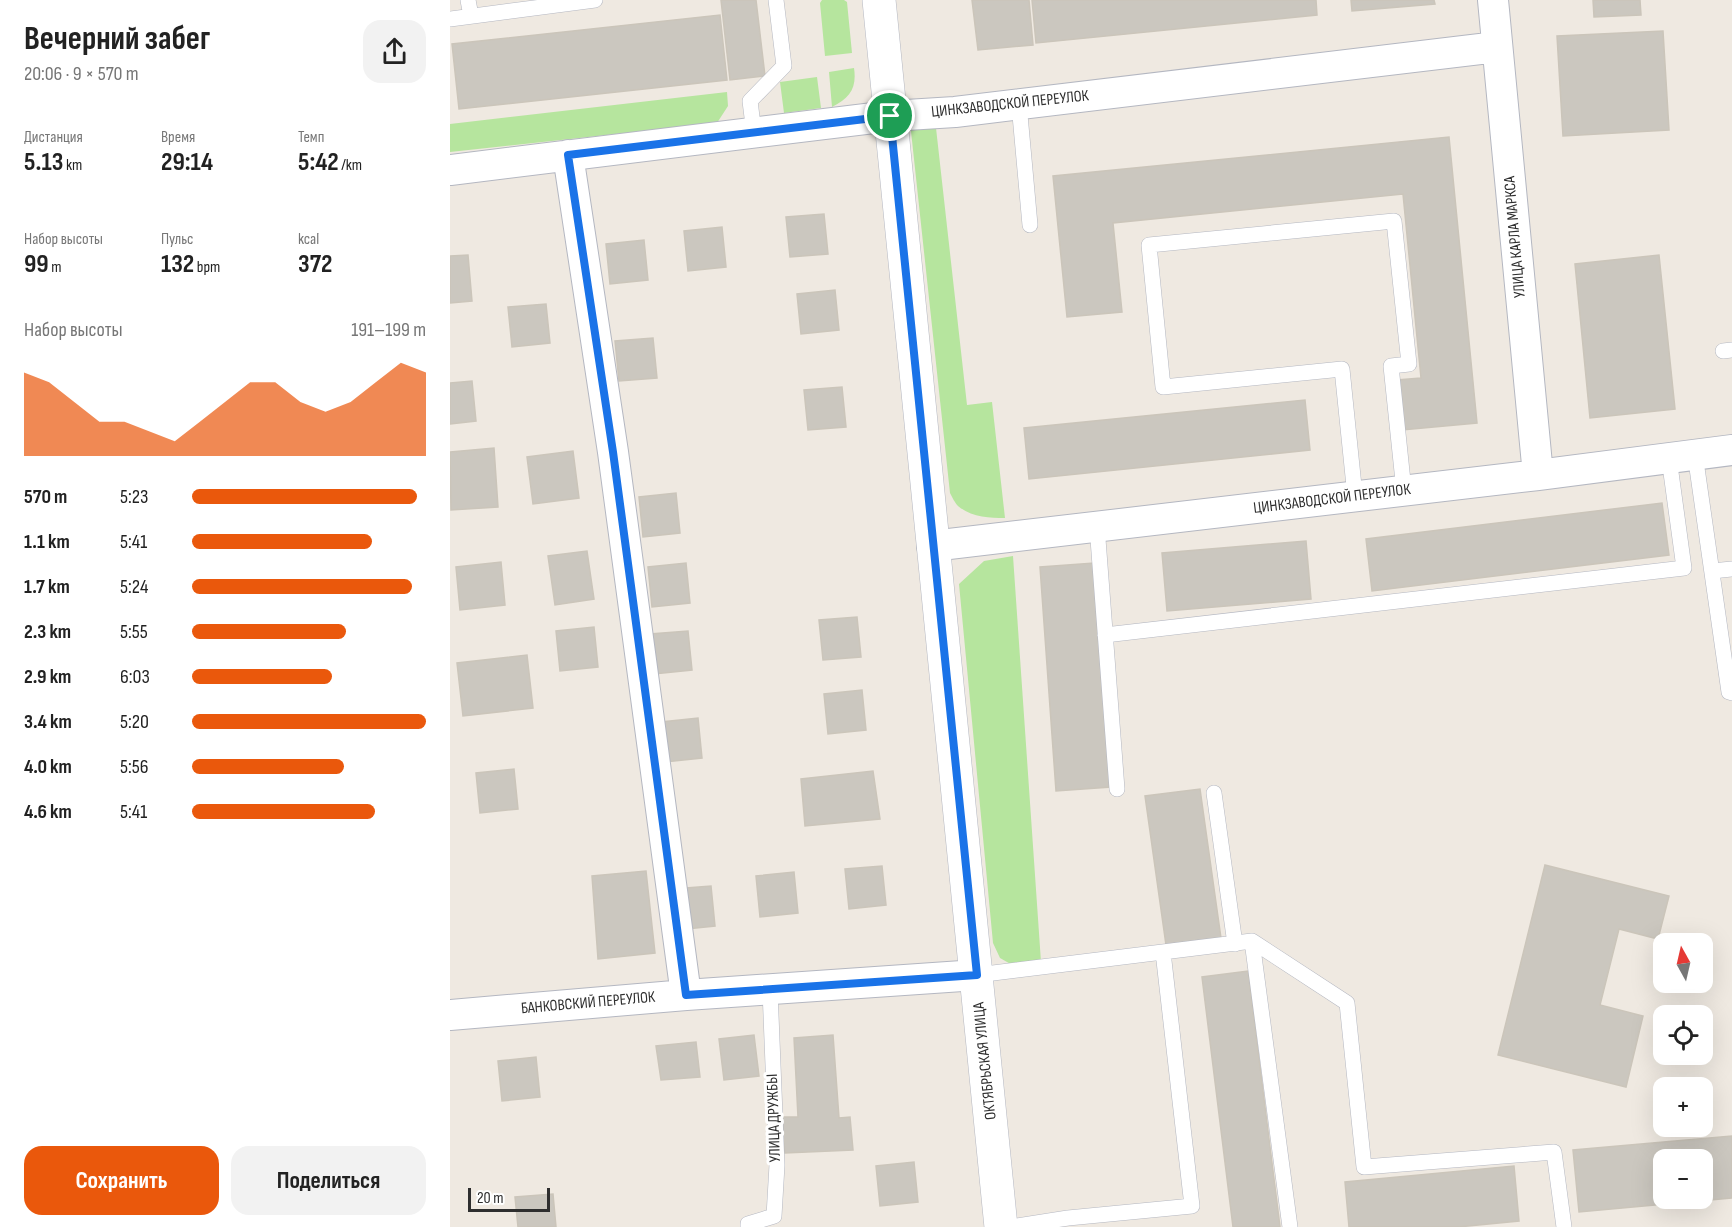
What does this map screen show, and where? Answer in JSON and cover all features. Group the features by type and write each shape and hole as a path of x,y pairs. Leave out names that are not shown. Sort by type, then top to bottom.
{"street":[{"name":"ОКТЯБРЬСКАЯ УЛИЦА","path":"879,0 1001,1227"},
{"name":"УЛИЦА КАРЛА МАРКСА","path":"1493,0 1538,475"},
{"name":"ЦИНКЗАВОДСКОЙ ПЕРЕУЛОК","path":"450,170 890,116 955,112 1497,47"},
{"path":"568,155 613,452 686,995"},
{"name":"ЦИНКЗАВОДСКОЙ ПЕРЕУЛОК","path":"933,546 1732,450"},
{"name":"БАНКОВСКИЙ ПЕРЕУЛОК","path":"450,1015 686,995 977,975"}],"lane":[{"path":"468,0 471,16"},
{"path":"450,19 595,0"},
{"path":"754,133 750,101 784,66 776,0"},
{"path":"1019,104 1030,225"},
{"path":"1355,496 1342,369 1163,387 1149,245 1394,221 1408,364 1391,366 1404,491"},
{"path":"1682,456 1712,571 1729,692 1732,693"},
{"path":"1105,635 1684,568 1682,456"},
{"path":"1097,526 1117,789"},
{"path":"1712,571 1732,569"},
{"path":"1214,793 1235,944"},
{"path":"977,975 1252,941 1347,1003 1364,1167 1554,1152 1564,1227"},
{"path":"1252,941 1290,1227"},
{"path":"1011,1227 1068,1218 1192,1206 1163,952"},
{"name":"УЛИЦА ДРУЖБЫ","path":"748,1227 748,1224 774,1216 777,1165 770,990"}],"green space":[{"path":"822,0 847,2 852,53 825,56 820,3"},
{"path":"854,68 855,75 851,92 832,107 829,72"},
{"path":"817,77 821,108 784,113 780,82"},
{"path":"727,92 728,106 717,123 450,152 450,124"},
{"path":"935,119 967,405 992,402 1005,518 969,513 958,506 950,493 910,122"},
{"path":"1013,556 1041,962 1014,966 1000,958 993,943 959,584 984,561"}],"building":[{"path":"721,0 756,0 765,76 730,80"},
{"path":"972,0 1029,0 1033,45 978,50"},
{"path":"1032,0 1316,0 1317,15 1036,43"},
{"path":"1351,0 1434,0 1435,4 1352,11"},
{"path":"1593,0 1640,0 1641,15 1594,17"},
{"path":"720,15 727,80 459,109 452,44"},
{"path":"1663,31 1669,130 1563,136 1557,36"},
{"path":"1449,137 1477,423 1402,430 1397,380 1421,378 1403,194 1113,223 1122,312 1067,317 1053,176"},
{"path":"824,214 828,254 790,257 786,217"},
{"path":"722,227 726,267 688,271 684,231"},
{"path":"644,240 648,280 610,284 606,244"},
{"path":"468,255 472,301 450,303 450,256"},
{"path":"1659,255 1675,409 1590,418 1575,264"},
{"path":"835,290 839,330 801,334 797,294"},
{"path":"546,304 550,343 512,347 508,307"},
{"path":"653,338 657,378 619,381 615,341"},
{"path":"472,381 476,421 450,424 450,383"},
{"path":"842,387 846,427 808,430 804,390"},
{"path":"1305,400 1310,450 1029,479 1024,428"},
{"path":"494,448 498,507 451,510 450,452"},
{"path":"573,451 579,498 533,504 527,457"},
{"path":"676,493 680,533 643,537 639,497"},
{"path":"1662,503 1669,555 1372,591 1366,539"},
{"path":"1306,541 1311,599 1167,611 1162,553"},
{"path":"587,551 594,599 555,605 548,556"},
{"path":"501,562 505,605 460,610 456,567"},
{"path":"686,563 690,603 652,607 648,567"},
{"path":"1094,563 1111,787 1056,791 1040,567"},
{"path":"857,617 861,657 823,660 819,620"},
{"path":"594,627 598,667 560,671 556,631"},
{"path":"688,631 692,670 654,674 650,634"},
{"path":"527,655 533,708 463,716 457,663"},
{"path":"862,690 866,730 828,734 824,694"},
{"path":"698,718 702,758 665,762 661,722"},
{"path":"514,769 518,809 480,813 476,773"},
{"path":"873,771 880,819 805,826 801,779"},
{"path":"1200,789 1221,938 1166,945 1145,796"},
{"path":"1545,865 1669,896 1660,933 1653,933 1653,938 1619,929 1600,1005 1643,1016 1626,1087 1498,1055"},
{"path":"882,866 886,905 849,909 845,869"},
{"path":"646,871 655,953 598,959 592,876"},
{"path":"794,872 798,913 760,917 756,876"},
{"path":"711,886 715,926 677,930 673,889"},
{"path":"1248,971 1280,1227 1233,1227 1202,977"},
{"path":"754,1035 759,1076 724,1080 719,1039"},
{"path":"833,1035 839,1118 850,1117 853,1150 785,1153 781,1117 798,1117 794,1038"},
{"path":"696,1042 700,1077 661,1080 656,1046"},
{"path":"536,1057 540,1097 502,1101 498,1061"},
{"path":"1732,1136 1732,1198 1713,1200 1713,1149 1653,1149 1653,1205 1579,1212 1573,1150"},
{"path":"914,1162 918,1202 880,1206 876,1166"},
{"path":"1514,1166 1519,1221 1458,1227 1349,1227 1345,1182"},
{"path":"553,1194 556,1227 518,1227 515,1197"}],"route":[{"path":"890,116 977,975 686,995 613,452 568,155 890,116"}]}
